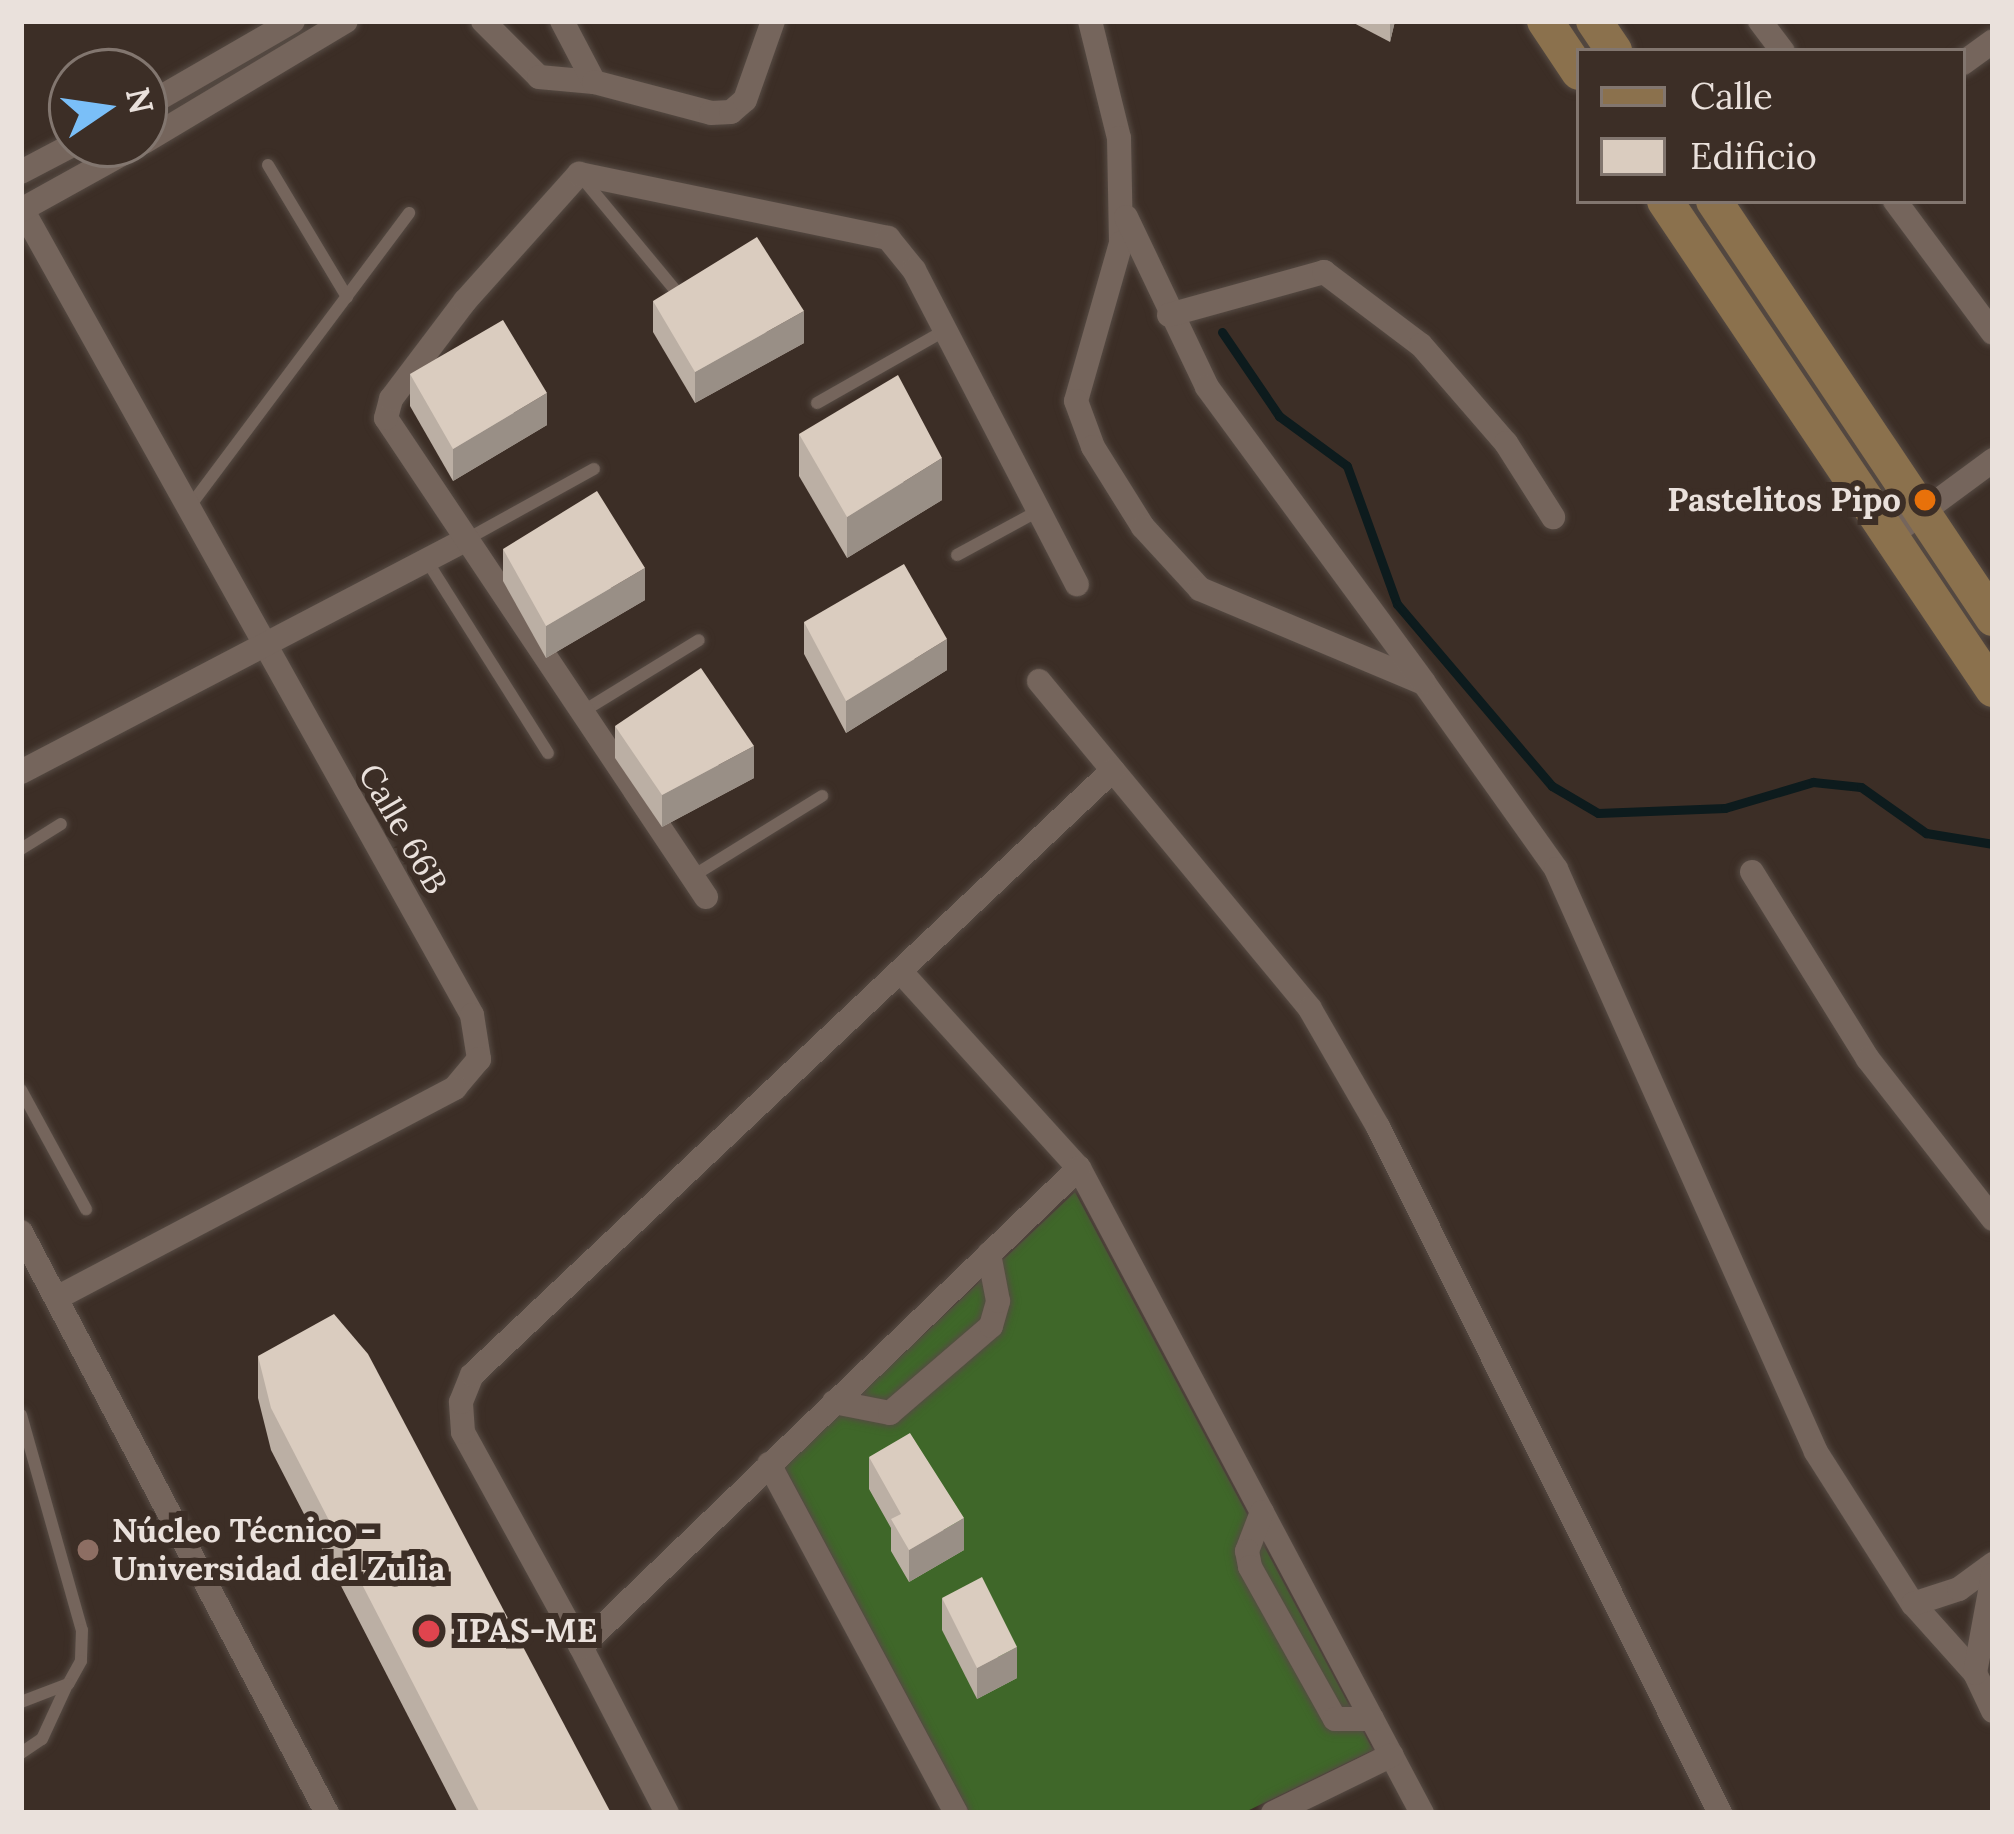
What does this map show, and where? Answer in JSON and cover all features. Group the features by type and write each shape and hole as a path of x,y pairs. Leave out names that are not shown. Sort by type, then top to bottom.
{"street":[{"path":"168,93 293,21"},
{"path":"168,127 346,21"},
{"path":"483,21 538,77 593,82 731,112 746,100 773,21"},
{"path":"562,21 593,82"},
{"path":"1090,21 1119,138 1121,243 1076,401 1093,447 1144,527 1200,589 1424,683"},
{"path":"1545,21 1576,68"},
{"path":"1594,21 1612,48"},
{"path":"1760,21 1781,48"},
{"path":"1966,61 1993,41"},
{"path":"21,172 48,158"},
{"path":"22,210 97,168"},
{"path":"699,887 467,538 395,440 386,418 391,399 578,174 888,238 946,330 1077,584"},
{"path":"1120,202 1168,315 1207,387 1556,869 1816,1452 1913,1604 1975,1672 1993,1711"},
{"path":"1667,204 1993,689"},
{"path":"1716,204 1993,618"},
{"path":"1897,204 1993,333"},
{"name":"Calle 66B","path":"22,210 260,646 472,1015 479,1059 455,1088 57,1298"},
{"path":"1168,315 1324,272 1421,345 1505,443 1553,517"},
{"path":"1890,536 1993,460"},
{"path":"21,772 467,538"},
{"path":"1039,681 1310,1009 1378,1127 1720,1813"},
{"path":"667,1813 463,1432 460,1402 472,1375 1113,770"},
{"path":"1752,872 1868,1059 1993,1219"},
{"path":"901,972 1079,1168 1422,1813"},
{"path":"581,1647 1079,1168"},
{"path":"21,1232 327,1813"},
{"path":"834,1402 890,1413 991,1326 998,1300 989,1254"},
{"path":"769,1464 956,1813"},
{"path":"1262,1512 1247,1551 1250,1567 1335,1719 1372,1719"},
{"path":"1913,1604 1959,1589 1993,1564"},
{"path":"1975,1672 1993,1575"},
{"path":"1273,1813 1392,1755"}],"lane":[{"path":"268,164 347,298"},
{"path":"578,174 680,296"},
{"path":"187,511 409,213"},
{"path":"817,403 946,330"},
{"path":"467,538 594,469"},
{"path":"957,555 1040,511"},
{"path":"427,561 548,753"},
{"path":"581,712 699,640"},
{"path":"699,887 822,796"},
{"path":"21,849 62,824"},
{"path":"21,1090 86,1209"},
{"path":"21,1414 82,1630 81,1661 42,1739 21,1753"},
{"path":"21,1702 68,1684"}],"green space":[{"path":"1075,1192 1373,1750 1243,1813 970,1813 784,1466"}],"building":[{"path":"757,237 804,311 695,372 653,301"},
{"path":"503,320 547,393 453,449 410,374"},
{"path":"898,375 942,458 847,517 799,434"},
{"path":"597,491 645,568 546,626 503,549"},
{"path":"904,564 947,639 846,701 804,622"},
{"path":"701,668 754,746 662,795 615,726"},
{"name":"IPAS-ME","path":"334,1314 368,1354 611,1813 480,1813 271,1408 258,1356"},
{"path":"910,1433 964,1518 909,1550 891,1519 901,1514 869,1457"},
{"path":"982,1577 1017,1647 977,1668 942,1598"}],"waterway":[{"path":"1222,332 1279,416 1347,466 1397,604 1552,786 1598,813 1725,808 1813,782 1861,787 1926,833 1993,844"}],"place":[{"name":"Pastelitos Pipo","path":"1925,500"},
{"name":"Núcleo Técnico - Universidad del Zulia","path":"88,1550"},
{"name":"IPAS-ME","path":"429,1631"}]}
